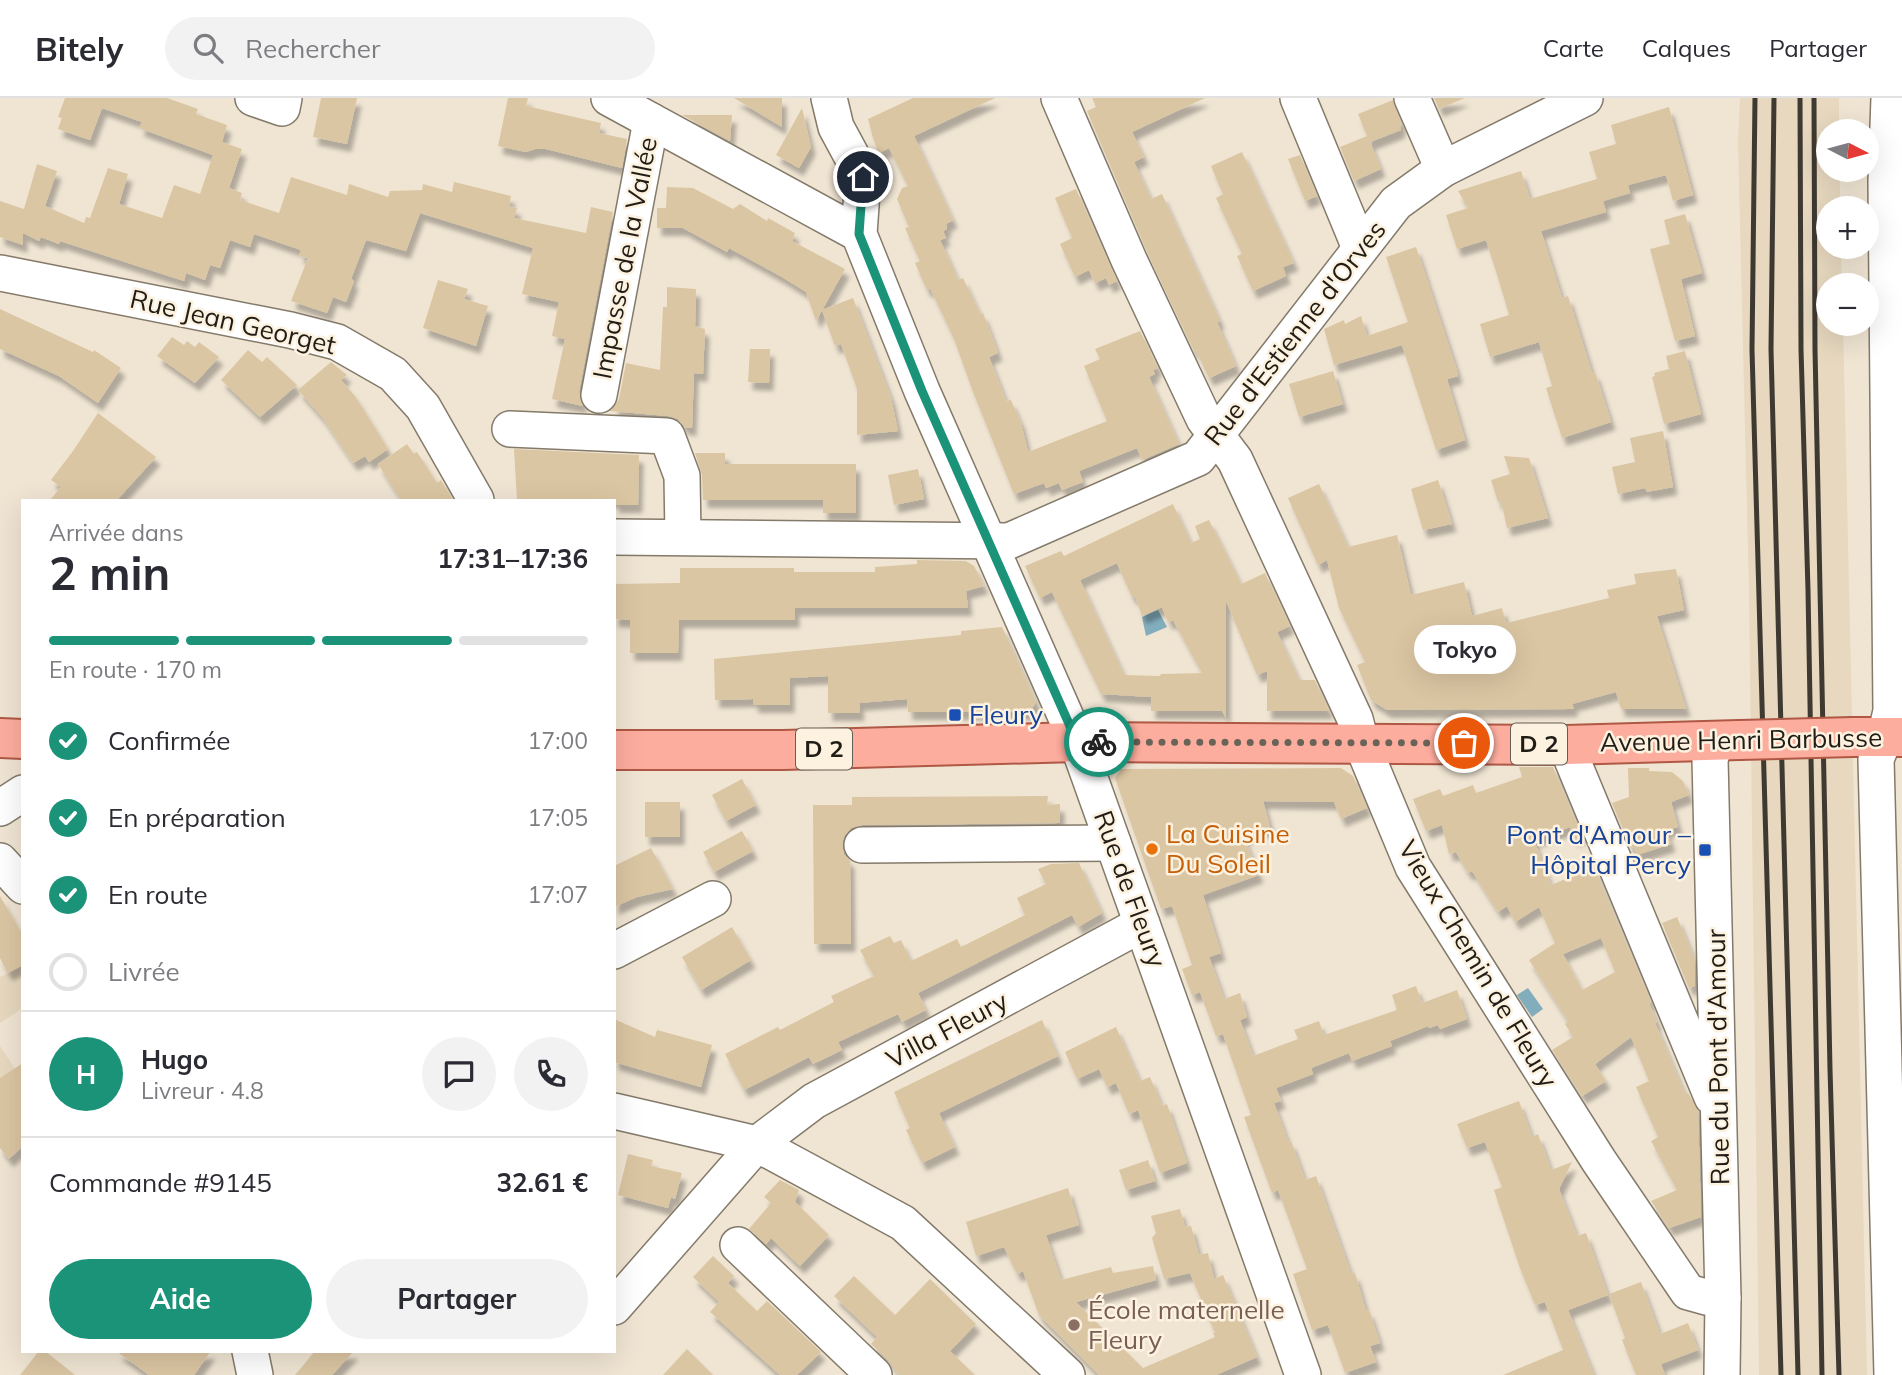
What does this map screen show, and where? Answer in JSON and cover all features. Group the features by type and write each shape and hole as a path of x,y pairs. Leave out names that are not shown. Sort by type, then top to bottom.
{"main road":[{"path":"0,737 21,739"},
{"name":"Avenue Henri Barbusse","path":"616,750 783,750 1077,742 1566,745 1880,737"},
{"path":"0,758 21,759"}],"street":[{"path":"253,98 282,108 284,98"},
{"path":"609,98 859,234"},
{"name":"Rue de Fleury","path":"829,98 836,127 863,177 859,234 922,391 1077,742 1303,1375"},
{"name":"Vieux Chemin de Fleury","path":"1059,98 1135,272 1204,419 1236,460 1355,719 1361,742 1413,867 1599,1161 1688,1292 1723,1298"},
{"path":"1298,98 1360,248"},
{"path":"1412,98 1443,169"},
{"name":"Rue d'Estienne d'Orves","path":"616,537 1009,541 1198,458 1396,203 1443,169 1585,98"},
{"path":"1889,98 1886,182 1891,702 1880,737 1877,767 1892,1375"},
{"name":"Impasse de la Vallée","path":"599,395 651,121"},
{"name":"Rue Jean Georget","path":"0,273 290,330 337,342 394,374 423,407 475,499"},
{"path":"510,429 667,436 682,476 683,537"},
{"name":"Rue du Pont d'Amour","path":"1722,1375 1723,1298 1710,759 1728,740"},
{"path":"1566,745 1718,1114"},
{"path":"0,808 21,794"},
{"path":"862,845 1113,843"},
{"path":"0,862 21,884"},
{"path":"616,950 713,899"},
{"name":"Villa Fleury","path":"616,1305 757,1144 814,1101 1142,924"},
{"path":"616,1111 757,1144 903,1223 1067,1375"},
{"path":"738,1245 874,1375"}],"shaded area":[{"path":"1740,98 1839,98 1839,119 1816,119 1816,182 1840,182 1840,196 1816,196 1816,259 1841,259 1842,273 1816,273 1816,336 1843,336 1867,1375 1759,1375 1749,592 1738,142"},
{"path":"21,966 21,1009 0,1023 0,977"},
{"path":"0,1046 21,1078 21,1082 0,1096"}],"water":[{"path":"1158,610 1167,627 1146,636 1142,617"},
{"path":"1528,988 1543,1009 1532,1017 1517,995"}],"building":[{"path":"65,98 167,98 198,109 196,114 227,125 222,142 242,149 229,188 242,193 240,200 279,213 291,177 347,195 349,184 388,197 390,191 422,190 423,184 452,192 454,182 511,196 509,206 517,208 514,218 586,233 591,207 613,212 579,391 583,406 552,399 565,339 552,336 559,302 522,294 533,248 420,213 406,251 366,240 351,279 354,281 346,302 333,297 327,313 291,301 308,258 299,256 301,250 254,234 250,247 230,240 220,268 210,265 205,280 186,273 184,281 60,241 59,244 41,237 39,241 23,233 23,245 0,237 0,201 24,209 37,164 57,171 45,206 84,223 86,217 90,218 108,168 128,174 119,204 162,218 174,185 200,194 213,155 139,128 142,122 102,108 90,140 58,129 62,118 58,117"},
{"path":"321,98 357,98 347,144 313,137"},
{"path":"508,98 528,98 526,106 601,123 599,133 627,139 622,168 546,149 526,152 498,146"},
{"path":"734,98 782,98 782,127"},
{"path":"913,98 995,98 914,136 953,220 946,224 947,229 943,231 946,238 940,240 958,280 963,278 980,314 983,313 998,353 989,357 1006,401 1011,400 1021,423 1028,452 1107,421 1084,366 1100,359 1095,349 1140,331 1158,368 1153,370 1155,374 1149,377 1179,444 1142,460 1137,448 1079,471 1083,482 1062,490 1059,483 1046,488 1044,483 1014,494 954,339 915,263 920,261 905,228 909,227 897,199 902,188 908,186 889,148 879,153 868,119"},
{"path":"1092,98 1205,98 1132,132 1144,157 1134,162 1151,199 1162,194 1220,321 1217,322 1236,366 1209,378 1196,350 1194,351 1147,252 1087,111 1096,107"},
{"path":"1434,98 1465,98 1439,109"},
{"path":"1393,100 1402,125 1401,130 1370,142 1381,169 1354,181 1340,147 1367,136 1358,114"},
{"path":"1669,107 1693,195 1673,201 1666,175 1628,185 1630,193 1603,201 1606,212 1541,231 1562,298 1568,296 1592,373 1595,372 1611,422 1562,438 1546,388 1552,386 1539,342 1490,357 1480,324 1509,315 1499,281 1486,240 1457,249 1446,215 1468,208 1458,191 1521,171 1530,199 1597,179 1589,152 1616,144 1611,125"},
{"path":"802,108 811,147 799,168 776,155"},
{"path":"682,115 732,115 730,141"},
{"path":"1242,152 1294,263 1283,267 1286,276 1253,291 1237,256 1242,254 1216,198 1223,194 1211,166"},
{"path":"1300,155 1317,196 1305,201 1288,159"},
{"path":"667,187 693,188 733,209 740,204 767,221 768,218 795,233 792,241 845,269 816,321 806,292 782,277 729,248 727,252 683,228 657,228 657,208 666,208"},
{"path":"1076,189 1117,281 1109,285 1106,278 1095,283 1089,270 1075,277 1060,244 1072,238 1055,198"},
{"path":"1685,214 1702,273 1681,279 1695,336 1675,341 1650,249 1670,244 1664,220"},
{"path":"1416,247 1456,368 1458,376 1447,379 1465,440 1436,450 1402,345 1334,365 1324,329 1344,320 1345,324 1361,316 1367,336 1408,322 1386,257"},
{"path":"438,280 468,289 464,299 488,306 476,346 423,328"},
{"path":"667,287 696,289 695,326 705,329 703,374 694,373 692,428 684,427 678,419 668,416 610,411 619,399 626,363 660,370 663,307 667,307"},
{"path":"853,298 891,398 898,431 857,435 857,389 841,344 835,346 822,310"},
{"path":"0,309 93,352 94,350 121,368 98,403 59,376 0,349"},
{"path":"172,337 184,345 187,341 195,347 199,342 219,357 195,383 157,356"},
{"path":"750,349 770,349 769,383 748,382"},
{"path":"248,350 262,362 267,357 297,385 260,417 221,380"},
{"path":"1685,351 1701,414 1664,424 1652,377 1655,376 1654,373 1669,369 1666,356"},
{"path":"331,362 347,375 341,380 355,396 388,449 369,462 365,456 353,463 322,417 298,390"},
{"path":"1333,371 1343,404 1299,417 1289,384"},
{"path":"98,413 156,457 118,499 51,499 61,487 51,480"},
{"path":"1663,431 1673,487 1647,492 1645,488 1618,494 1612,467 1635,462 1630,438"},
{"path":"407,444 414,454 417,452 437,483 441,480 452,499 400,499 378,464"},
{"path":"514,449 639,455 638,505 616,505 616,499 517,499"},
{"path":"695,453 725,453 725,464 856,464 856,513 823,513 823,500 703,500 702,475"},
{"path":"1504,456 1529,458 1548,518 1507,528 1501,501 1498,502 1491,480 1510,474"},
{"path":"918,469 924,499 894,505 888,475"},
{"path":"1438,480 1452,524 1423,530 1411,489"},
{"path":"1319,484 1348,547 1397,535 1411,595 1464,582 1472,616 1502,608 1506,623 1609,598 1607,590 1636,584 1634,574 1676,569 1684,610 1657,616 1686,709 1621,709 1616,692 1572,704 1574,709 1387,710 1371,700 1357,665 1365,662 1339,608 1327,560 1318,565 1288,498"},
{"path":"1173,504 1191,543 1200,539 1195,526 1209,520 1241,584 1265,573 1290,626 1277,632 1299,680 1315,680 1329,711 1267,711 1267,671 1257,675 1226,601 1226,718 1222,711 1151,711 1151,697 1101,694 1052,592 1040,598 1025,566 1061,551 1064,556","holes":["1117,563 1132,597 1135,596 1142,616 1162,607 1168,622 1173,620 1202,673 1124,675 1080,580"]},
{"path":"917,560 966,561 974,566 984,586 966,591 968,608 795,608 795,620 679,620 678,653 630,653 630,620 616,619 616,584 680,583 680,568 794,568 794,572 875,572 875,567 917,564"},
{"path":"1002,627 1036,702 1030,712 908,712 907,699 859,703 860,713 828,713 828,676 790,678 790,705 754,705 753,699 715,700 714,659 961,635 961,631"},
{"path":"1519,767 1553,767 1582,836 1574,839 1570,827 1534,840 1551,885 1594,867 1651,1002 1649,1003 1657,1022 1655,1023 1685,1094 1688,1093 1698,1110 1701,1217 1669,1228 1651,1201 1677,1190 1651,1141 1658,1137 1636,1087 1649,1081 1631,1037 1595,1064 1606,1081 1582,1096 1552,1050 1573,1037 1565,1024 1568,1021 1529,960 1555,943 1539,907 1515,922 1507,906 1498,912 1472,871 1468,873 1456,852 1449,854 1442,825 1426,831 1413,799 1440,789 1443,796 1473,785 1476,793 1522,777","holes":["1601,938 1615,972 1582,990 1563,954"]},
{"path":"1341,768 1353,776 1367,808 1341,819 1334,802 1263,801 1270,827 1244,837 1259,875 1203,895 1221,953 1209,957 1224,999 1240,993 1247,1017 1240,1020 1253,1056 1298,1039 1294,1030 1319,1021 1324,1035 1397,1010 1392,995 1416,986 1422,1003 1457,990 1467,1019 1440,1029 1438,1025 1428,1026 1390,1041 1392,1046 1352,1061 1349,1053 1311,1068 1313,1074 1276,1088 1281,1101 1274,1103 1288,1142 1291,1141 1305,1180 1316,1176 1351,1274 1355,1273 1366,1311 1369,1310 1380,1343 1370,1346 1376,1362 1345,1373 1328,1325 1312,1330 1293,1274 1307,1269 1278,1190 1272,1193 1244,1117 1251,1115 1223,1034 1216,1036 1200,992 1192,995 1182,969 1192,965 1172,906 1161,909 1115,778 1121,769"},
{"path":"1628,768 1672,772 1683,781 1689,795 1671,802 1678,827 1666,830 1671,844 1637,855 1634,847 1631,848 1612,803 1629,797"},
{"path":"742,779 756,805 726,821 712,795"},
{"path":"1048,796 1047,805 1060,804 1060,823 862,825 851,828 842,844 844,855 850,861 851,944 814,944 813,805 852,805 852,797"},
{"path":"645,802 680,802 680,837 645,837"},
{"path":"742,831 753,851 714,872 703,852"},
{"path":"651,848 673,889 637,897 616,906 616,865"},
{"path":"1079,863 1102,913 1078,927 1072,915 918,993 926,1010 902,1022 898,1014 838,1042 842,1050 813,1064 809,1057 744,1090 725,1054 834,1002 831,996 874,976 860,950 890,936 894,943 901,940 911,961 957,939 961,947 1025,915 1017,898 1046,884 1038,869 1051,864"},
{"path":"0,896 21,933 21,966 8,973 0,958"},
{"path":"1677,917 1695,960 1695,986 1689,988 1662,923"},
{"path":"732,927 751,960 701,990 682,957"},
{"path":"616,1020 655,1037 657,1030 712,1045 701,1087 616,1063"},
{"path":"1042,1020 1058,1056 939,1113 955,1147 922,1163 906,1130 910,1128 894,1092"},
{"path":"1116,1027 1140,1081 1150,1077 1162,1106 1167,1104 1187,1163 1160,1173 1138,1110 1129,1114 1116,1083 1107,1087 1099,1069 1077,1079 1065,1052"},
{"path":"21,1064 21,1148 9,1159 0,1148 0,1078"},
{"path":"1519,1101 1532,1137 1538,1134 1551,1170 1572,1162 1559,1189 1577,1236 1586,1233 1608,1295 1568,1310 1594,1375 1503,1375 1563,1350 1545,1302 1535,1305 1520,1268 1494,1190 1502,1187 1485,1142 1467,1148 1457,1124"},
{"path":"628,1154 653,1160 651,1166 682,1173 675,1199 671,1197 668,1208 618,1195"},
{"path":"1148,1160 1155,1181 1126,1190 1119,1170"},
{"path":"780,1180 799,1190 795,1202 829,1235 800,1266 771,1238 766,1244 749,1229 771,1203 764,1197"},
{"path":"1068,1188 1079,1225 1046,1235 1061,1280 1111,1267 1113,1273 1153,1266 1156,1280 1076,1302 1143,1368 1215,1337 1190,1273 1164,1279 1152,1238 1156,1233 1151,1216 1180,1209 1185,1227 1191,1226 1199,1255 1208,1253 1214,1279 1223,1275 1257,1357 1216,1375 1099,1375 1039,1315 1023,1271 1017,1274 1004,1247 976,1256 966,1222"},
{"path":"713,1256 734,1276 728,1283 757,1311 767,1301 821,1352 797,1375 780,1375 710,1312 719,1302 693,1277"},
{"path":"854,1276 895,1315 930,1279 976,1324 950,1351 975,1375 899,1375 871,1344 877,1337 834,1296"},
{"path":"1641,1282 1660,1334 1688,1323 1698,1350 1661,1364 1665,1375 1636,1375 1622,1340 1625,1338 1609,1294"},
{"path":"687,1349 713,1375 663,1375"},
{"path":"37,1353 48,1353 75,1375 20,1375"},
{"path":"119,1353 210,1353 194,1375 149,1375"},
{"path":"313,1353 352,1353 332,1375 295,1375"}],"railway":[{"path":"1755,98 1752,350 1781,1375"},
{"path":"1774,98 1771,349 1798,1375"},
{"path":"1800,98 1801,349 1822,1375"},
{"path":"1814,98 1815,349 1839,1375"}],"way so far":[{"path":"1099,742 1464,743"}],"place":[{"name":"Fleury","path":"955,715"},
{"name":"Tokyo","path":"1464,743"},
{"name":"La Cuisine Du Soleil","path":"1152,849"},
{"name":"Pont d'Amour – Hôpital Percy","path":"1705,850"},
{"name":"École maternelle Fleury","path":"1074,1325"}],"route":[{"path":"863,177 859,234 922,391 1077,742 1099,742"}]}
